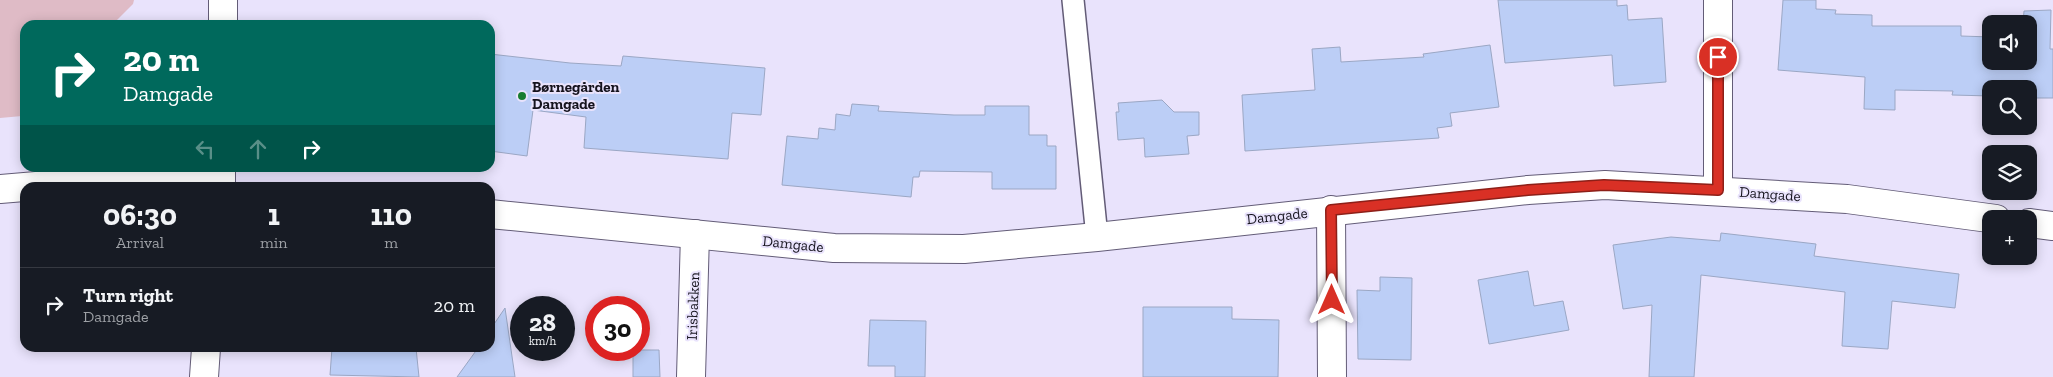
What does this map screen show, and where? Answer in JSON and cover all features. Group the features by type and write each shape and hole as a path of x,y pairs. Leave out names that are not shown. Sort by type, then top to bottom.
{"street":[{"path":"223,0 223,20"},
{"path":"1718,0 1718,190"},
{"name":"Damgade","path":"495,214 834,248 964,248 1096,237 1528,190 1604,185 1718,190 1847,199 1982,217"},
{"path":"0,189 20,187"},
{"path":"1331,210 1332,377"},
{"path":"2037,224 2053,226"},
{"name":"Irisbakken","path":"691,377 695,234"},
{"path":"204,377 206,352"}],"lane":[{"path":"1073,0 1096,237"}],"shaded area":[{"path":"0,0 134,0 133,4 117,20 20,20 20,116 0,118"}],"building":[{"path":"1498,0 1617,0 1617,6 1627,5 1628,20 1662,18 1666,82 1614,86 1612,55 1505,63"},
{"path":"1783,0 1816,0 1816,9 1836,10 1835,14 1872,15 1872,26 1961,26 1961,36 1982,37 1982,70 2037,70 2037,15 2024,15 2024,11 2051,10 2050,49 2053,49 2053,98 2037,98 2037,80 1982,80 1982,96 1952,95 1953,91 1895,90 1895,110 1864,109 1865,77 1778,70"},
{"path":"1490,45 1499,107 1450,113 1452,126 1437,128 1439,138 1245,151 1242,95 1315,90 1312,49 1340,47 1341,62 1424,57 1423,54"},
{"path":"495,55 570,63 621,66 623,56 765,68 761,115 732,113 728,159 584,148 586,117 533,110 527,156 495,152"},
{"path":"1162,100 1174,112 1199,112 1199,135 1187,136 1189,154 1145,157 1144,138 1118,140 1116,112 1119,112 1118,103"},
{"path":"852,104 879,106 878,111 954,115 985,115 985,106 1029,106 1029,135 1047,135 1047,146 1056,146 1056,189 992,189 992,172 920,171 919,177 913,177 911,197 782,185 787,136 818,139 819,128 835,130 836,114 850,116"},
{"path":"1721,233 1816,244 1814,256 1959,274 1955,308 1892,301 1888,349 1842,346 1845,292 1701,275 1694,377 1649,377 1652,305 1623,309 1613,245 1671,237 1720,241"},
{"path":"1528,271 1534,306 1563,301 1569,330 1489,344 1478,280"},
{"path":"1380,277 1412,278 1411,360 1358,359 1357,290 1380,291"},
{"path":"1143,307 1232,307 1232,319 1279,320 1278,377 1143,377"},
{"path":"505,308 510,342 510,361 513,361 515,377 457,377 475,352 495,352 495,323"},
{"path":"870,320 926,321 925,377 895,377 895,366 868,366"},
{"path":"650,350 659,350 660,377 633,377 633,361 650,361"},
{"path":"332,352 416,352 419,377 330,375"}],"place":[{"name":"Børnegården Damgade","path":"522,96"}],"route":[{"path":"1332,300 1331,210 1528,190 1604,185 1718,190 1718,57"}]}
